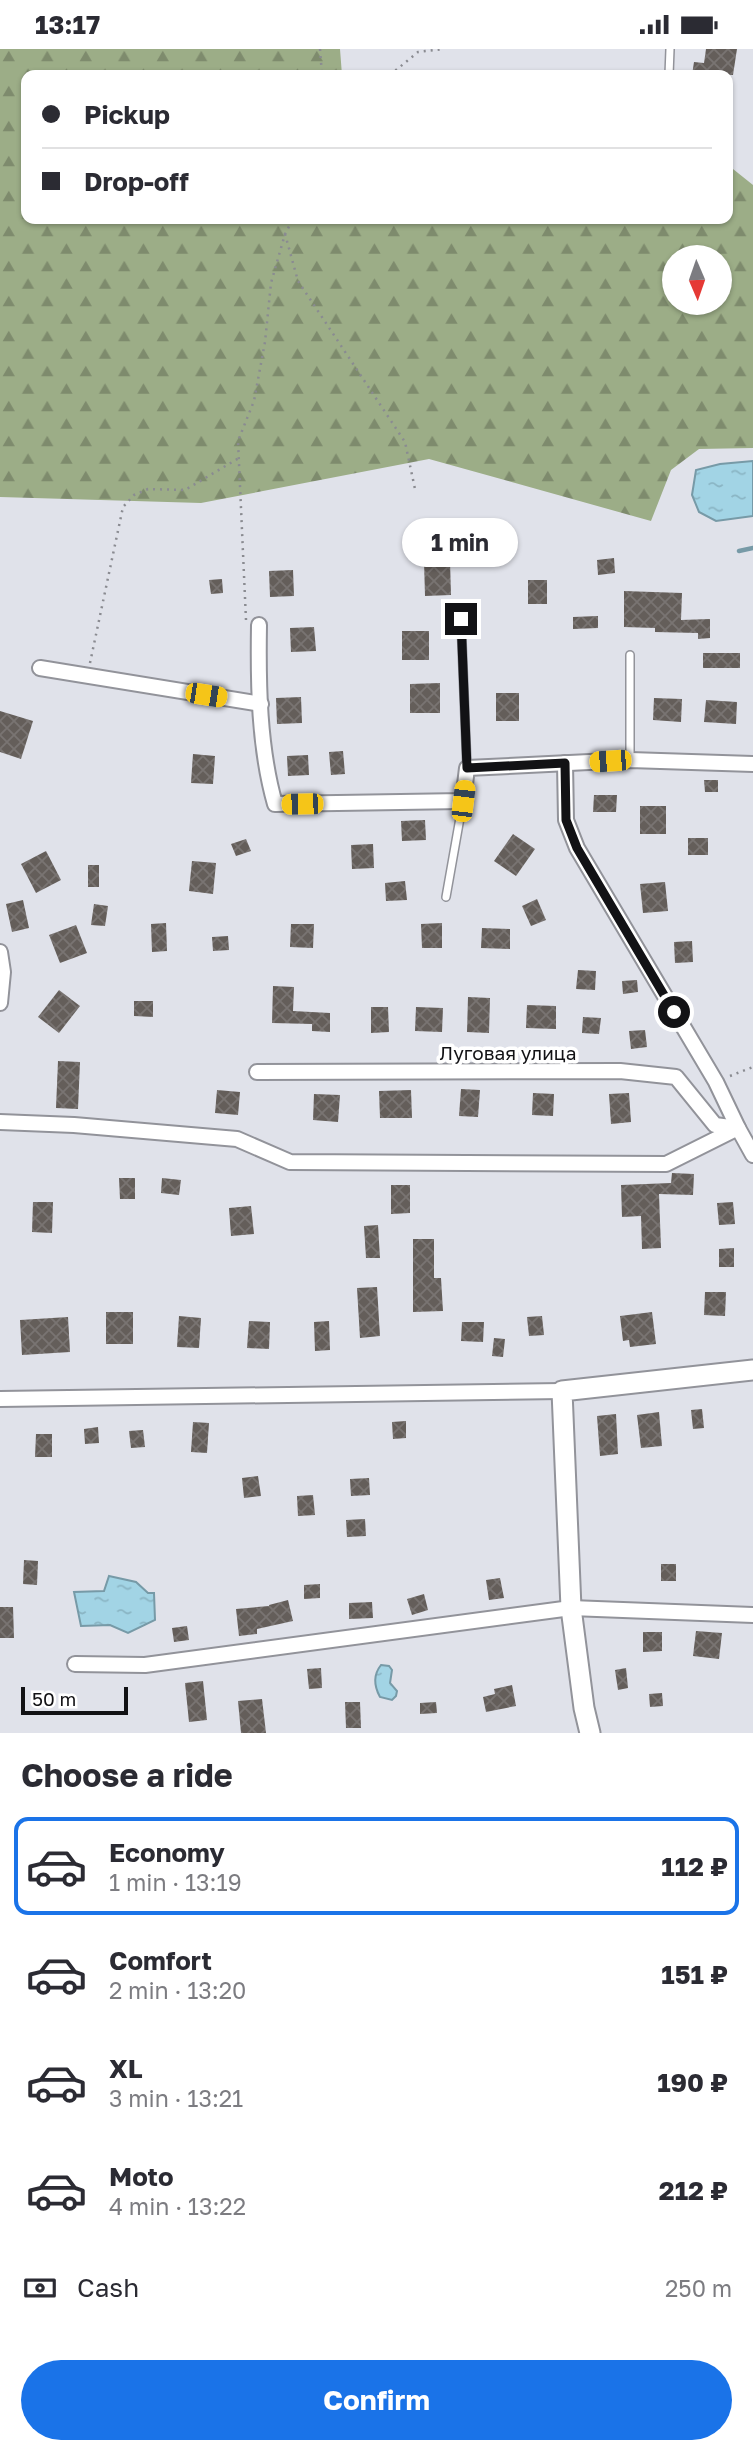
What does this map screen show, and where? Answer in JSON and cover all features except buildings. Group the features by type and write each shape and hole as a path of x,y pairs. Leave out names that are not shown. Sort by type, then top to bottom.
{"street":[{"path":"253,625 266,773 275,804 463,801 467,768 630,760 753,764"},
{"path":"40,668 261,704"},
{"path":"565,763 566,820 577,848 716,1082 753,1155"},
{"path":"0,952 4,972 0,1003"},
{"name":"Луговая улица","path":"257,1072 643,1073 676,1077 715,1125 737,1128"},
{"path":"0,1122 74,1125 237,1139 290,1162 666,1164 737,1128"},
{"path":"0,1399 562,1391 753,1370"},
{"path":"562,1391 571,1608 584,1708 590,1733"},
{"path":"75,1664 145,1665 571,1608 753,1615"}],"lane":[{"path":"669,70 670,49"},
{"path":"461,619 467,768"},
{"path":"630,655 630,760"},
{"path":"446,897 463,801"}],"path":[{"path":"320,49 322,70"},
{"path":"396,70 418,52 443,49"},
{"path":"253,625 239,441 254,401 271,283 290,224"},
{"path":"285,234 298,281 405,442 415,489"},
{"path":"87,676 122,507 134,495 148,489 185,490 239,458"},
{"path":"716,1082 753,1067"}],"green space":[{"path":"0,49 340,49 342,70 21,70 21,224 733,224 733,169 753,185 753,448 699,449 671,470 651,521 429,459 201,503 0,497"}],"water":[{"path":"753,461 753,516 716,521 699,512 692,495 696,470 720,464"},
{"path":"109,1576 136,1582 148,1593 154,1593 155,1620 128,1633 110,1625 81,1626 74,1592 104,1591"},
{"path":"381,1665 389,1666 392,1670 390,1683 397,1691 392,1700 380,1697 377,1689 375,1681"}],"waterway":[{"path":"739,551 753,548"}],"route":[{"path":"461,619 467,768 565,763 566,820 577,848 674,1012"}]}
